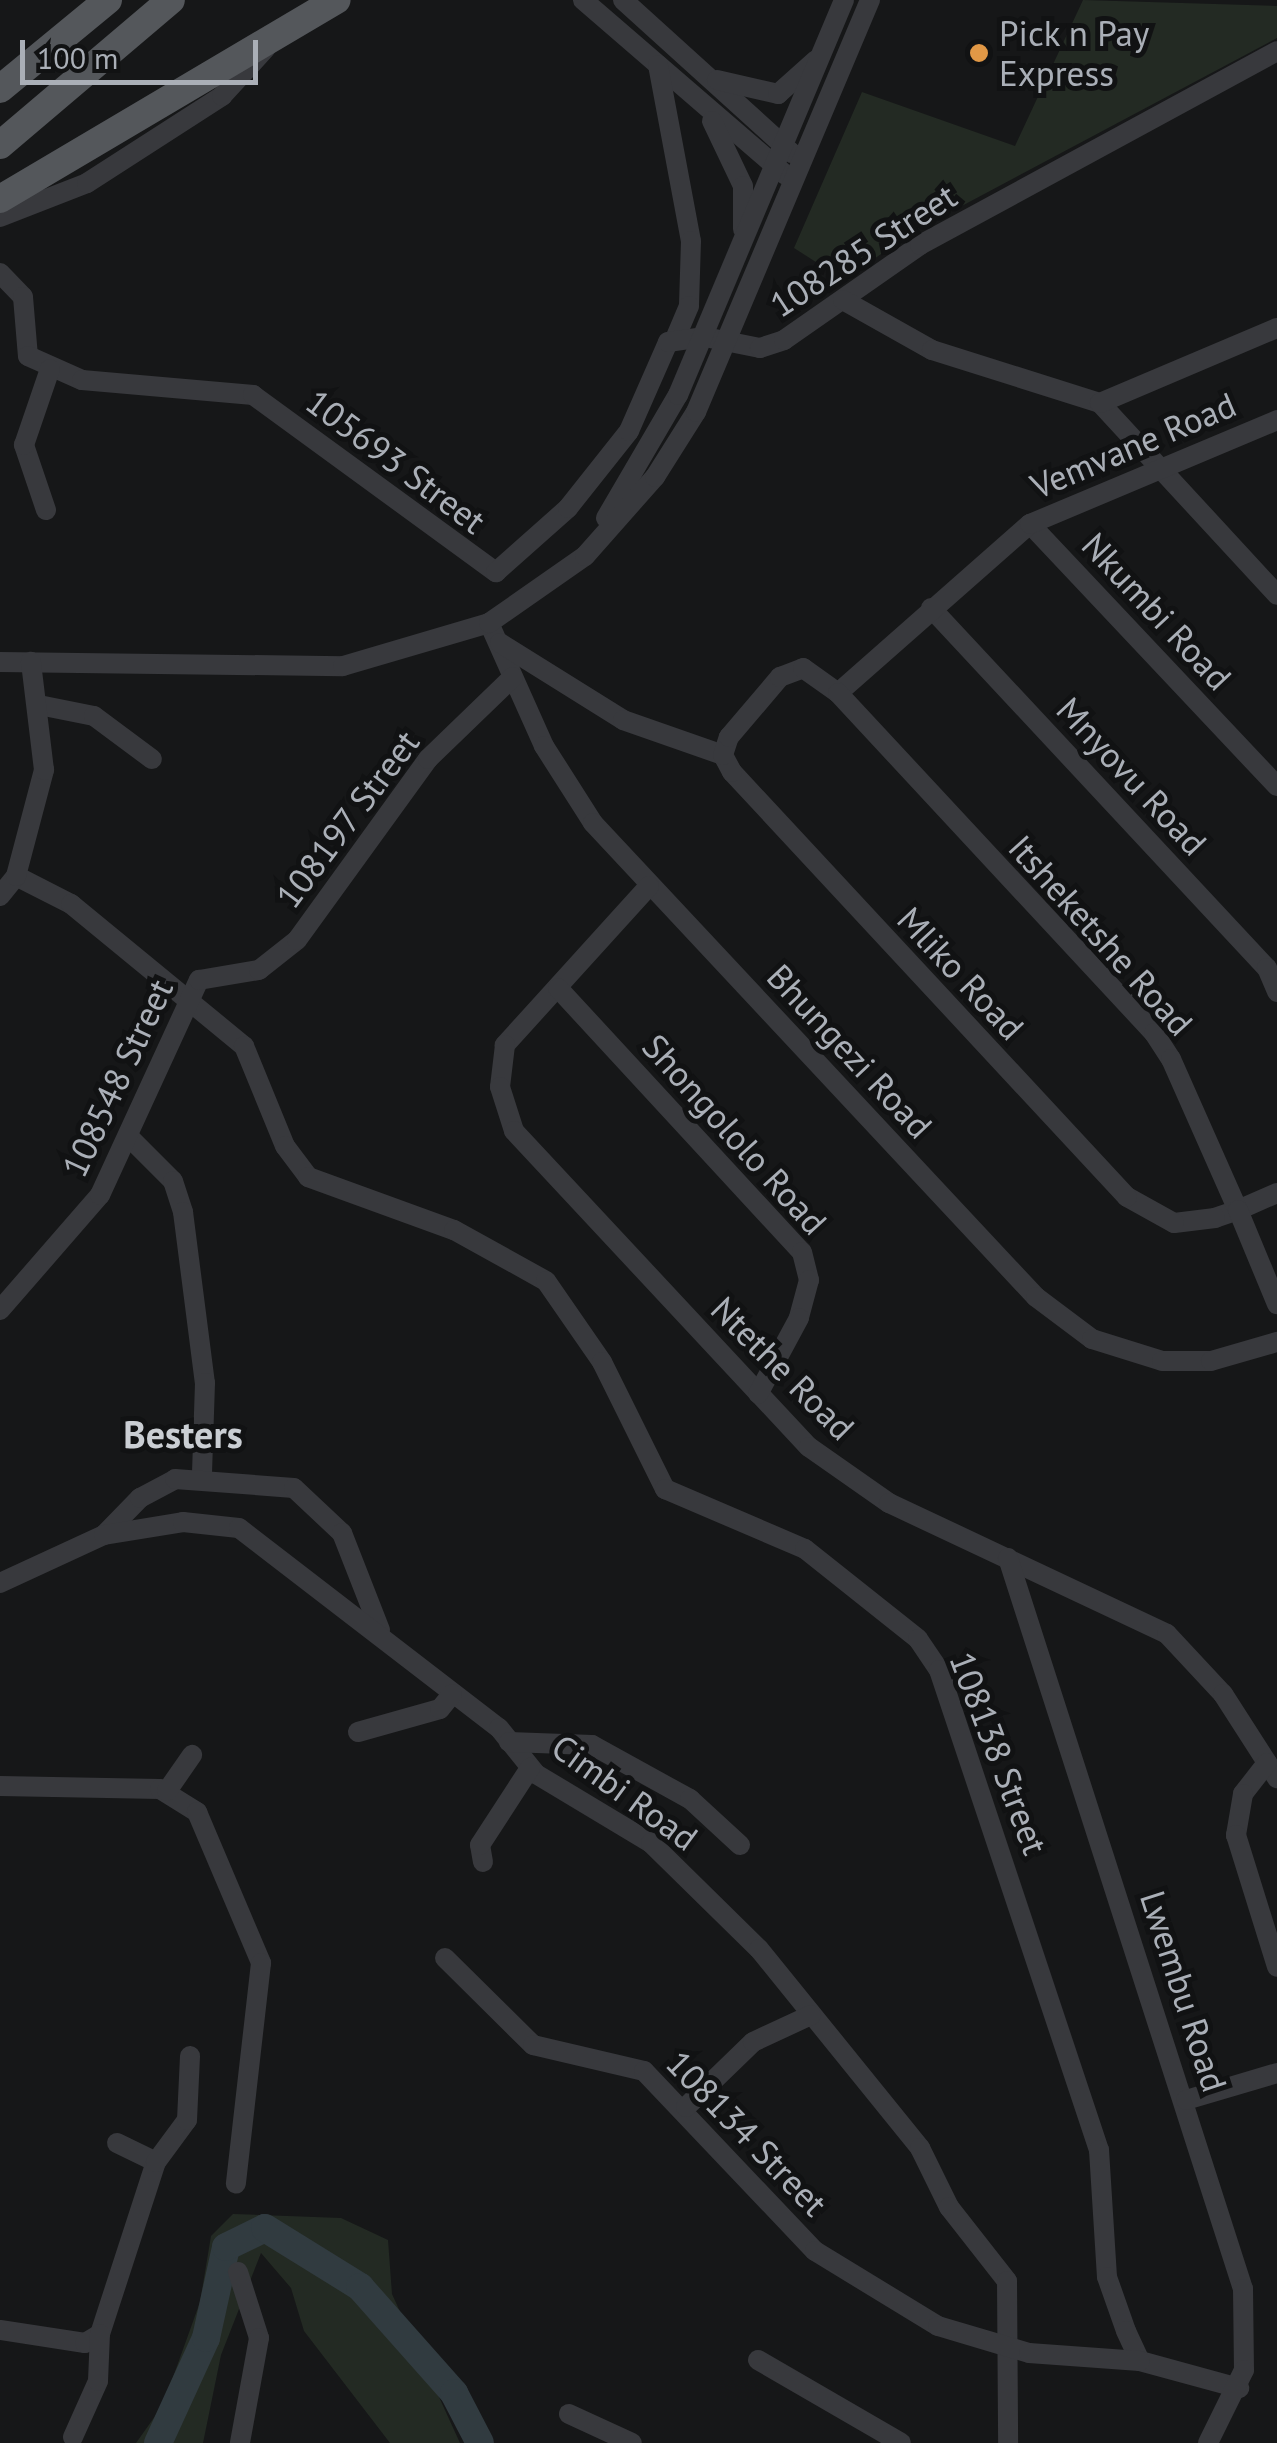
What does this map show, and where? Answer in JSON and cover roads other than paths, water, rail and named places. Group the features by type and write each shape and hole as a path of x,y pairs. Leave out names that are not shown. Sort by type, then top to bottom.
{"main road":[{"path":"0,89 108,0"},
{"path":"0,145 170,0"},
{"path":"0,200 336,0"}],"street":[{"path":"583,0 776,168 802,175"},
{"path":"623,0 785,146 802,175"},
{"path":"560,573 645,462 705,336 844,0"},
{"path":"0,662 323,667 494,632 656,477 731,340 802,175 869,3"},
{"path":"0,218 87,183 222,96 280,34"},
{"path":"697,70 748,92 778,94 828,44"},
{"name":"108285 Street","path":"705,336 776,344 920,245 1277,51"},
{"path":"658,65 691,240 689,306 675,339 705,336"},
{"path":"692,96 745,196 734,268"},
{"path":"0,273 27,310 24,349 50,369 24,445 46,510"},
{"path":"843,300 932,350 1100,403 1277,596"},
{"path":"1100,403 1277,328"},
{"name":"105693 Street","path":"50,369 114,385 252,395 496,572 568,508 629,431 658,352 675,339"},
{"name":"Vemvane Road","path":"838,693 1030,524 1277,420"},
{"name":"Nkumbi Road","path":"1030,524 1277,786"},
{"name":"Mnyovu Road","path":"931,608 1267,968 1277,992"},
{"path":"494,632 622,720 723,755"},
{"name":"Bhungezi Road","path":"494,632 576,802 650,886 1074,1328 1178,1362 1277,1342"},
{"path":"0,896 16,876 44,770 31,662"},
{"name":"Itsheketshe Road","path":"723,755 742,717 797,667 838,693 1154,1033 1238,1210 1277,1304"},
{"name":"108197 Street","path":"220,974 259,970 297,940 428,759 514,676"},
{"path":"39,705 94,716 152,760"},
{"name":"Mliko Road","path":"723,755 1140,1209 1174,1223 1238,1210 1277,1193"},
{"name":"108138 Street","path":"16,876 64,899 187,1004 244,1046 284,1146 308,1177 503,1252 546,1281 575,1320 651,1487 805,1549 888,1609 938,1670 1099,2150 1107,2277 1140,2361"},
{"name":"Ntethe Road","path":"650,886 505,1045 508,1120 758,1394 844,1474 1168,1634 1223,1694 1272,1770"},
{"name":"108548 Street","path":"0,1310 80,1223 131,1139 187,1004 203,976 220,974"},
{"name":"Shongololo Road","path":"558,988 802,1252 808,1280 799,1318 758,1394"},
{"path":"131,1139 172,1180 183,1212 205,1384 202,1475"},
{"path":"104,1536 155,1487 202,1475 272,1482 318,1504 342,1533 380,1632"},
{"name":"Cimbi Road","path":"0,1583 104,1536 183,1522 238,1528 380,1632 510,1742 530,1768 651,1843 811,2014 920,2148 949,2207 1007,2281 1014,2346 1008,2443"},
{"name":"Lwembu Road","path":"1008,1558 1186,2100 1242,2289 1248,2334 1239,2388 1208,2443"},
{"path":"358,1732 440,1709 452,1694"},
{"path":"510,1742 592,1745 690,1800 740,1845"},
{"path":"167,1791 192,1755"},
{"path":"484,1862 480,1845 530,1768"},
{"path":"1272,1770 1243,1794 1236,1836 1277,1967"},
{"path":"0,1786 167,1791 196,1812 259,1950 236,2184"},
{"name":"108134 Street","path":"445,1958 532,2045 638,2067 686,2107 815,2251 948,2331 1122,2366 1140,2361"},
{"path":"686,2107 753,2042 811,2014"},
{"path":"72,2437 98,2381 100,2334 156,2162 188,2120 190,2056"},
{"path":"1186,2100 1277,2073"},
{"path":"116,2143 156,2162"},
{"path":"238,2272 259,2338 240,2443"},
{"path":"0,2330 85,2343 100,2334"},
{"path":"758,2360 900,2443"},
{"path":"1140,2361 1239,2388"},
{"path":"569,2414 632,2443"}],"waterway":[{"path":"158,2443 206,2338 226,2247 265,2228 360,2287 454,2393 480,2443"}],"place":[{"name":"Pick n Pay Express","path":"979,53"}],"district":[{"name":"Besters","path":"183,1434"}]}
